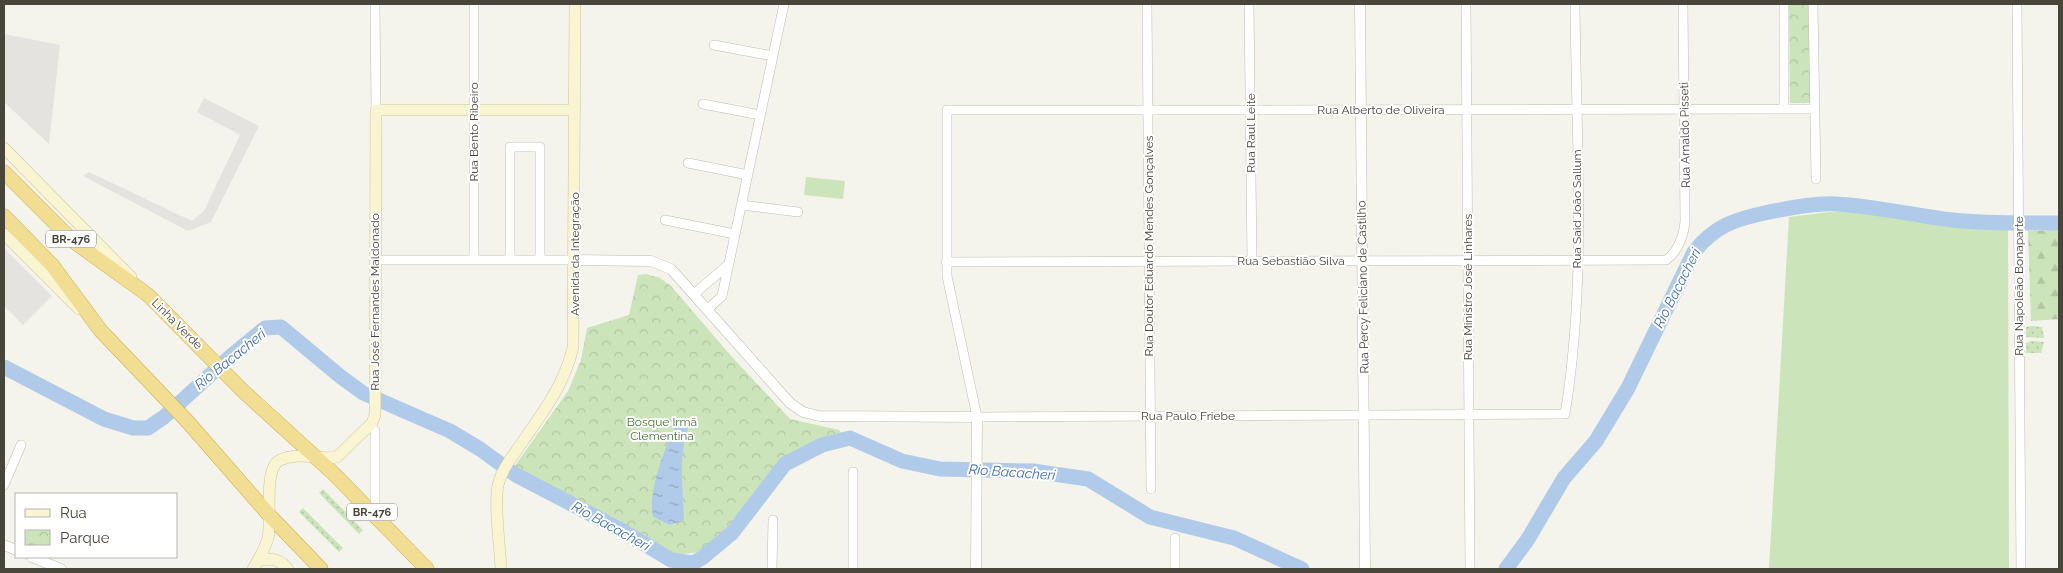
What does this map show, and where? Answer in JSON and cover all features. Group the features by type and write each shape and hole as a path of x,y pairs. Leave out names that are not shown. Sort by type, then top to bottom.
{"highway":[{"name":"Linha Verde","path":"4,172 73,241 148,295 231,378 316,456 427,569"},
{"name":"BR-476","path":"4,216 52,265 100,331 187,421 270,516 322,569"}],"main road":[{"name":"Avenida da Integração","path":"501,569 498,485 510,460 549,404 567,370 575,335 575,4"},
{"path":"376,110 575,110"},
{"name":"Rua José Fernandes Maldonado","path":"270,516 270,481 274,464 290,457 316,456 332,458 341,454 372,423 375,406 376,110"},
{"path":"4,148 148,295"},
{"path":"4,234 100,331"},
{"path":"256,565 268,538 270,516"},
{"path":"256,565 272,559 283,563 288,569"}],"street":[{"path":"375,4 376,110"},
{"name":"Rua Bento Ribeiro","path":"474,4 474,260"},
{"path":"375,260 658,262 677,274 708,309 722,296 784,4"},
{"name":"Rua Doutor Eduardo Mendes Gonçalves","path":"1147,4 1151,489"},
{"name":"Rua Raul Leite","path":"1250,4 1252,261"},
{"name":"Rua Percy Feliciano de Castilho","path":"1360,4 1366,569"},
{"name":"Rua Ministro José Linhares","path":"1466,4 1470,569"},
{"name":"Rua Said João Sallum","path":"1565,414 1574,346 1578,260 1575,4"},
{"name":"Rua Arnaldo Pisseti","path":"1666,260 1671,257 1679,244 1686,220 1683,4"},
{"path":"1784,4 1784,109"},
{"path":"1813,4 1816,180"},
{"name":"Rua Napoleão Bonaparte","path":"2017,4 2021,569"},
{"path":"714,44 773,56"},
{"path":"703,104 760,115"},
{"name":"Rua Alberto de Oliveira","path":"946,262 947,110 1815,109"},
{"path":"510,260 510,147 540,147 540,260"},
{"path":"688,163 748,175"},
{"path":"741,205 798,212"},
{"path":"665,220 735,234"},
{"name":"Rua Sebastião Silva","path":"946,262 1666,260"},
{"path":"946,262 949,288 977,417 976,569"},
{"path":"694,294 729,264"},
{"name":"Rua Paulo Friebe","path":"708,309 790,403 811,415 977,417 1565,414"},
{"path":"375,431 375,516"},
{"path":"4,485 21,445"},
{"path":"853,472 853,569"},
{"path":"772,569 773,520"},
{"path":"1175,538 1175,569"},
{"path":"34,558 61,569"}],"green space":[{"path":"1789,4 1810,4 1810,103 1790,103"},
{"path":"806,177 845,181 843,199 804,195"},
{"path":"1830,212 1879,212 1929,223 2008,228 2009,569 1769,569 1789,217"},
{"path":"2059,230 2059,319 2031,321 2028,231"},
{"name":"Bosque Irmã Clementina","path":"646,274 660,278 671,286 732,357 790,419 839,430 846,438 821,443 784,464 730,526 701,552 676,555 624,523 514,467 568,391 581,360 587,328 629,315 638,275"},
{"path":"2026,327 2042,327 2044,338 2026,337"},
{"path":"2031,341 2044,342 2041,353 2026,353 2026,343"},
{"path":"323,489 363,530 359,534 319,493"},
{"path":"303,508 343,548 339,552 299,512"}],"shaded area":[{"path":"4,34 60,45 49,144 4,102"},
{"path":"204,98 259,126 211,222 188,231 83,176 89,172 192,221 204,211 240,135 197,112"},
{"path":"4,248 52,296 23,325 4,306"}],"water":[{"path":"691,420 682,457 684,520 670,525 653,517 652,507 655,482 677,422"}],"waterway":[{"name":"Rio Bacacheri","path":"1506,569 1528,539 1564,478 1596,441 1628,388 1694,252 1718,229 1727,224 1769,212 1802,206 1828,204 1851,205 1966,221 2059,223"},
{"name":"Rio Bacacheri","path":"4,367 104,419 133,428 148,428 164,417 265,328 281,327 363,393 450,431 480,449 516,475 623,531 671,560 693,563 702,558 732,533 785,464 822,445 850,438 902,461 940,469 1033,471 1088,479 1150,517 1234,538 1302,569"}]}
